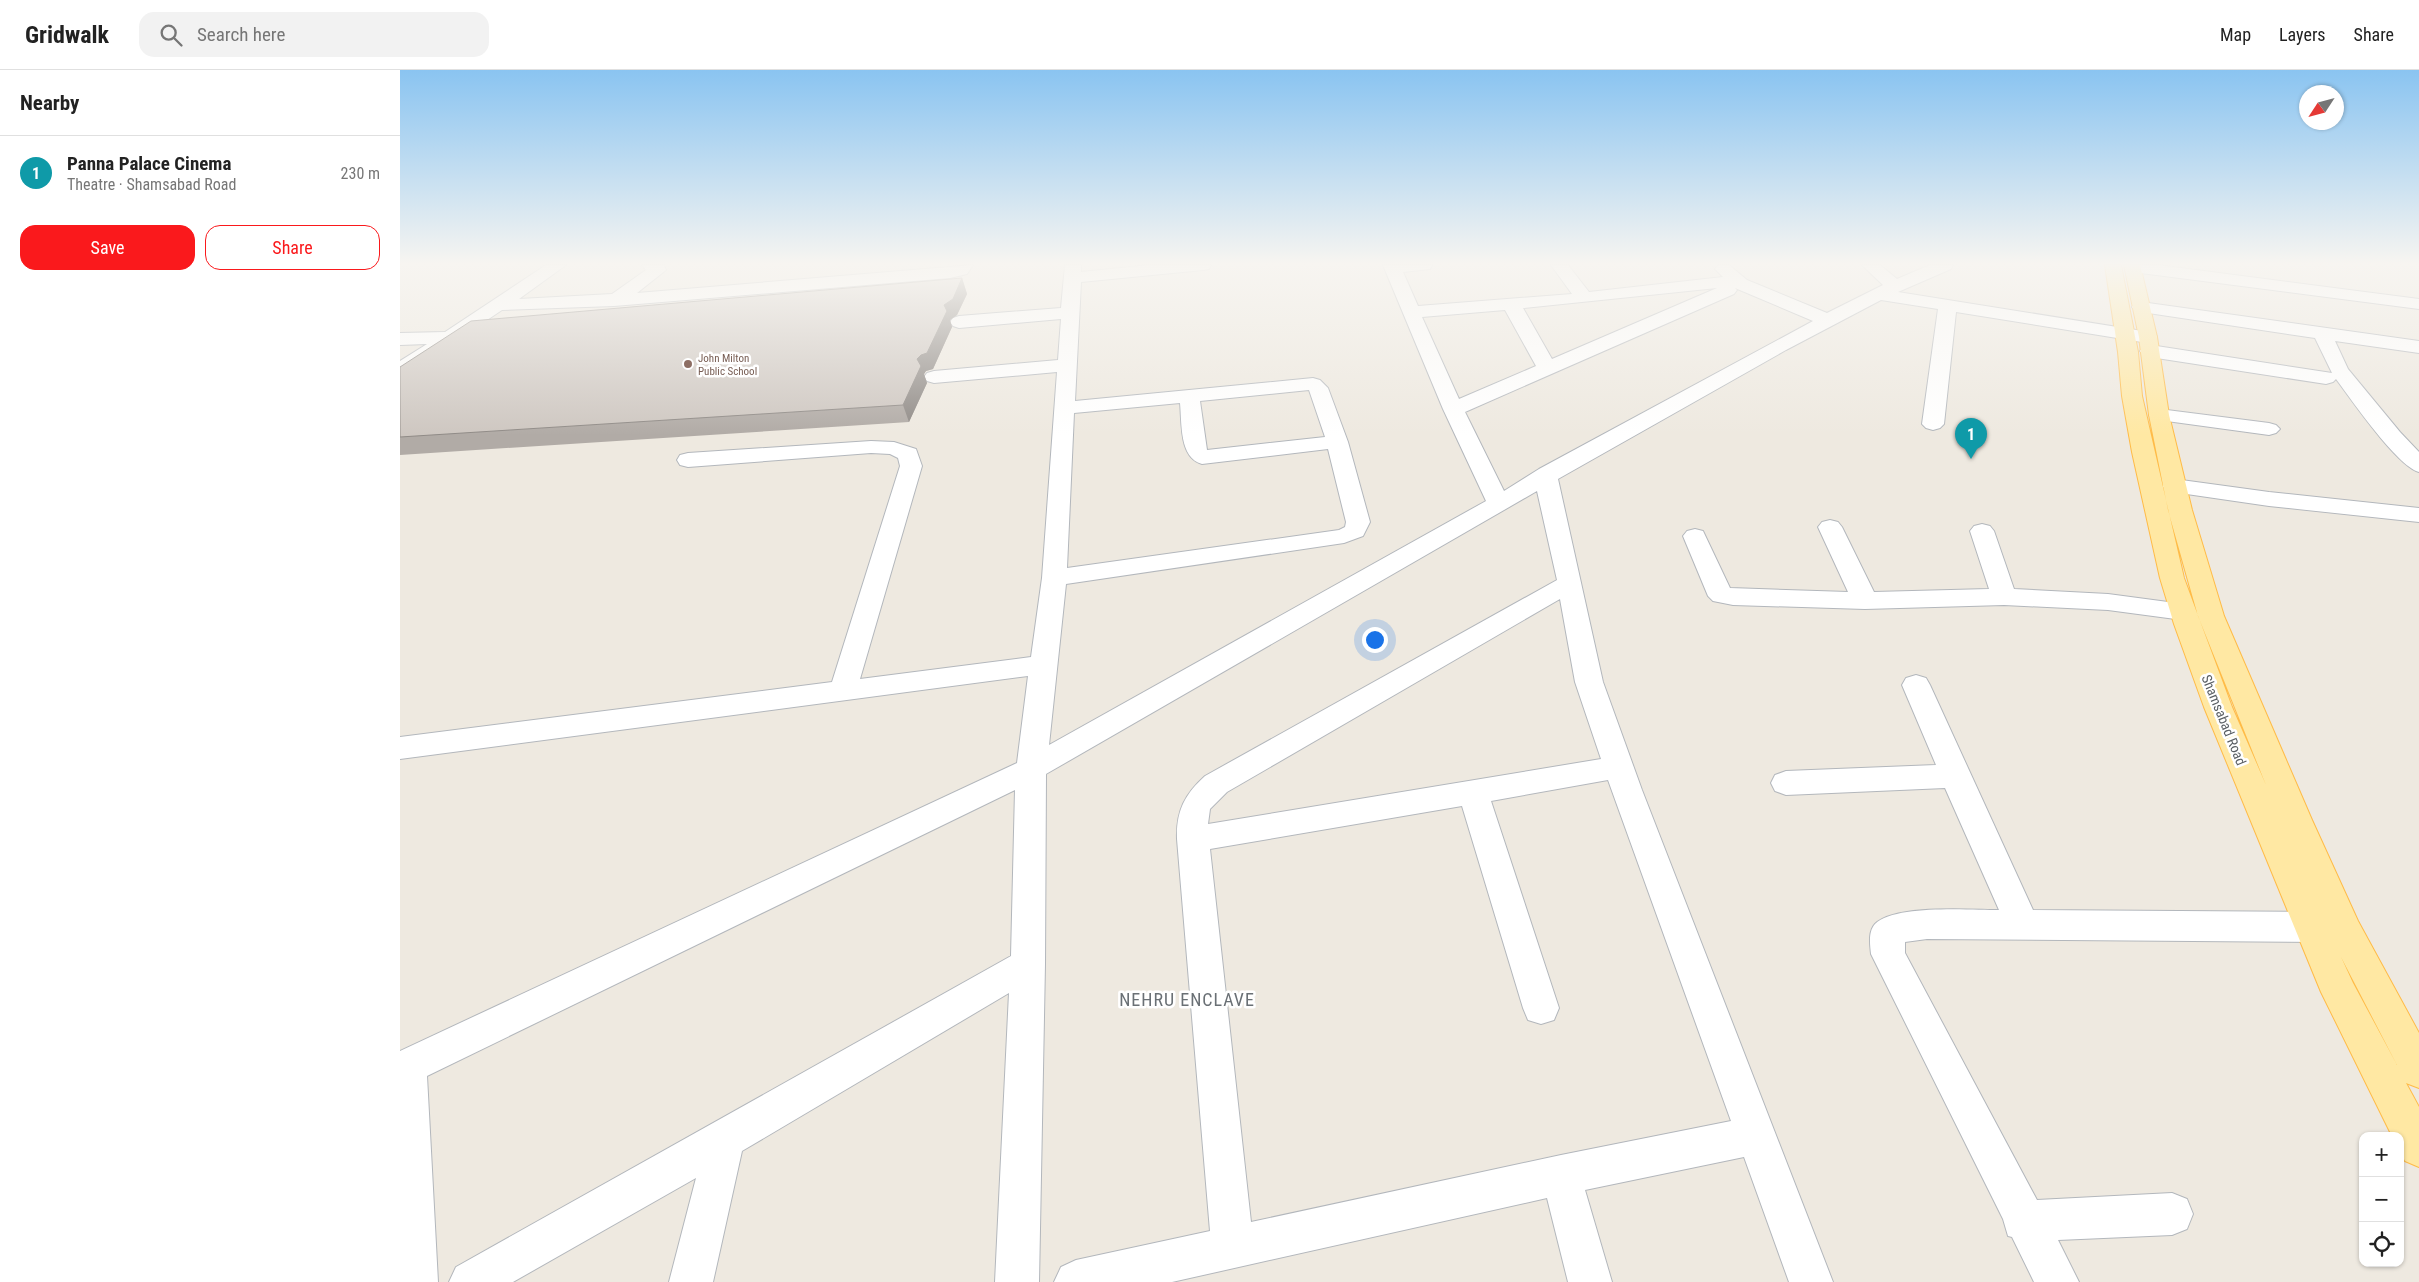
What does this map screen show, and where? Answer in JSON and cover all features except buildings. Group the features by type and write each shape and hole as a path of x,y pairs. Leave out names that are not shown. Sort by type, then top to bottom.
{"main road":[{"name":"Shamsabad Road","path":"2137,322 2174,486 2211,616 2296,820 2344,928 2419,1070"},
{"name":"Shamsabad Road","path":"2141,322 2140,340 2132,396 2172,578 2183,612 2218,707 2339,992 2419,1147"}],"street":[{"path":"400,354 451,322"},
{"path":"400,370 474,322"},
{"path":"959,322 964,322"},
{"path":"1017,1282 1028,964 1031,769 1054,578 1070,322"},
{"path":"1416,322 1453,410 1499,502"},
{"path":"1521,322 1548,369"},
{"path":"1453,410 1652,322"},
{"path":"416,1282 404,1068 1031,769 1121,716 1365,581 1547,474 1824,322"},
{"path":"1933,424 1946,322"},
{"path":"2039,322 2326,378"},
{"path":"2242,322 2419,347"},
{"path":"2322,333 2339,370 2392,437 2419,466"},
{"path":"400,339 428,336 450,337"},
{"path":"934,377 1067,365"},
{"path":"1054,578 1344,536 1354,531 1358,522 1337,442 1318,388 1313,384 1064,408"},
{"path":"1189,396 1197,453 1202,457 1337,442"},
{"path":"2159,415 2269,429"},
{"path":"688,460 871,447 894,448 908,454 911,466 843,691"},
{"path":"1547,474 1547,485 1570,583 1589,682 1619,768 1811,1282"},
{"path":"2174,486 2419,515"},
{"path":"1830,527 1865,600"},
{"path":"1982,531 2004,597"},
{"path":"1695,536 1717,590 1722,595 1865,600 2004,597 2108,602 2183,612"},
{"path":"1233,1248 1193,839 1192,818 1198,799 1216,784 1570,583"},
{"path":"400,748 1044,665"},
{"path":"1916,685 2023,925"},
{"path":"1193,839 1619,768"},
{"path":"1786,783 1955,776"},
{"path":"1473,792 1541,1008"},
{"path":"2056,1282 2023,1221 1888,954 1887,935 1898,928 1927,924 2310,926 2344,928"},
{"path":"471,1282 725,1139 1028,964"},
{"path":"1076,1282 1561,1175 1757,1135"},
{"path":"691,1282 725,1139"},
{"path":"1561,1175 1590,1282"},
{"path":"2023,1221 2172,1214"}],"place":[{"name":"John Milton Public School","path":"688,364"},
{"name":"Panna Palace Cinema","path":"1971,459"}],"district":[{"name":"NEHRU ENCLAVE","path":"1187,999"}]}
